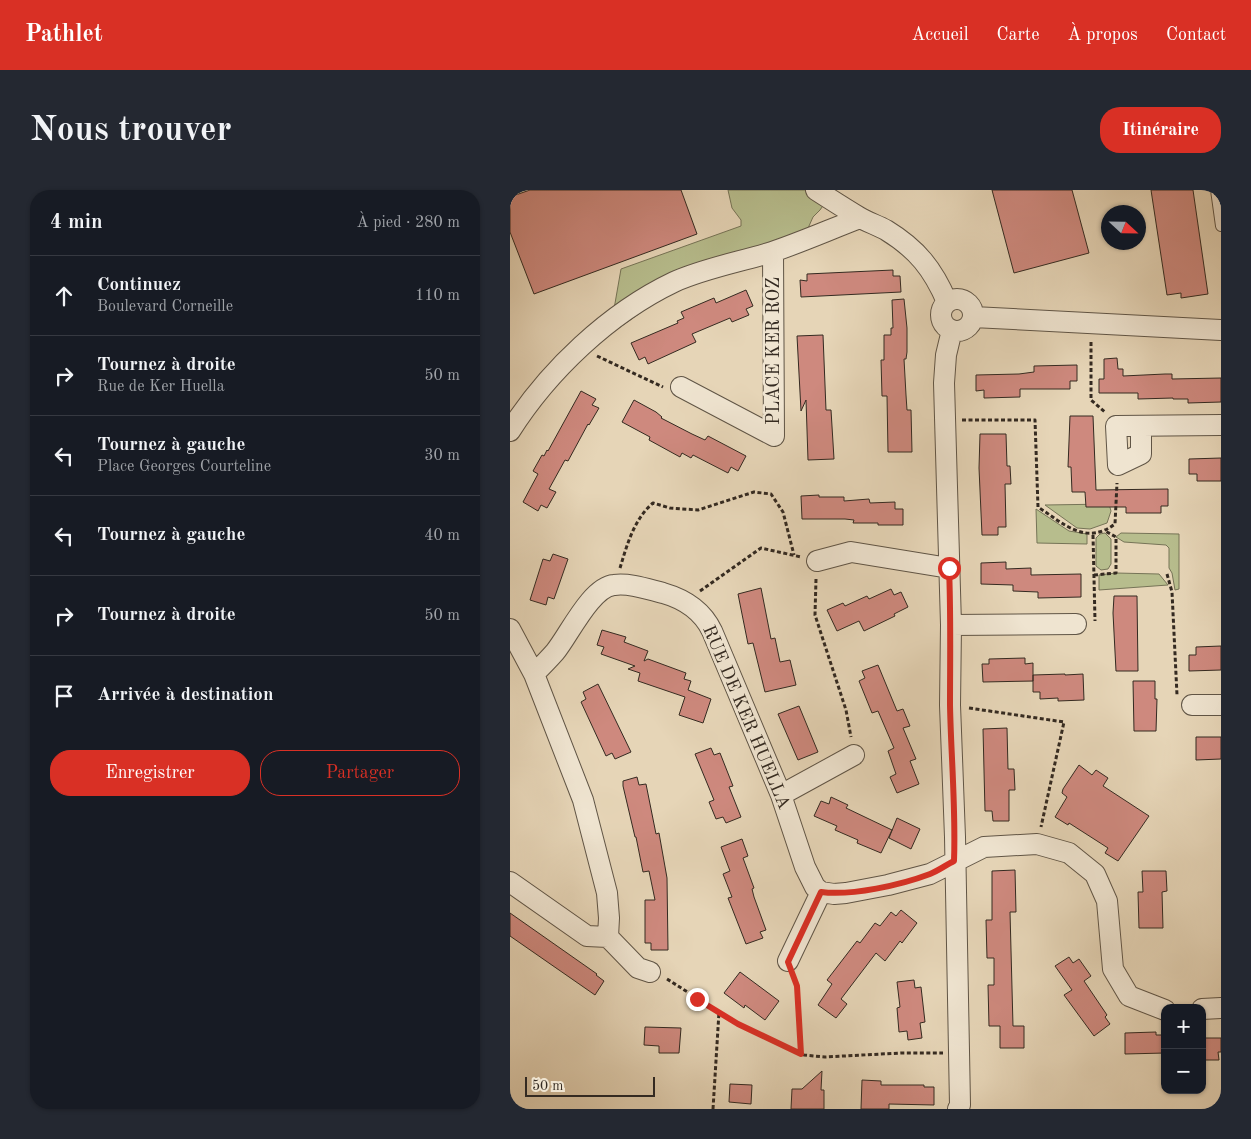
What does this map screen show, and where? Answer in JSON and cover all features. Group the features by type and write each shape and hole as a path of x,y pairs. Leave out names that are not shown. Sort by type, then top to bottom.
{"street":[{"path":"816,190 860,218 885,230 912,249 937,279 947,302"},
{"path":"510,431 536,394 581,348 598,331 635,304 675,282 773,252 860,218"},
{"name":"PLACE KER ROZ","path":"681,388 774,436 773,252"},
{"path":"954,299 962,299 968,303 973,317 965,328 958,331 952,330 945,325 941,317 942,309 947,302 954,299"},
{"path":"973,317 1221,330"},
{"path":"952,330 946,355 944,383 951,625 950,705 955,837 960,1105 958,1109"},
{"path":"1118,465 1141,454 1132,426 1221,426"},
{"path":"817,561 851,552 949,568"},
{"path":"534,674 555,652 593,598 601,590 612,584"},
{"name":"RUE DE KER HUELLA","path":"612,584 627,585 671,595 685,601 702,615 712,630 781,795 810,879 821,892"},
{"path":"951,625 1076,624"},
{"path":"510,629 534,674 584,800 607,893 608,937 638,968 650,972"},
{"path":"1192,705 1221,705"},
{"path":"781,795 854,755"},
{"path":"788,962 821,892 846,893 930,874 984,847 1037,844 1069,853 1095,874 1107,900 1113,969 1128,996 1161,1008"},
{"path":"510,882 587,936 608,937"},
{"path":"1206,1009 1221,1008"}],"lane":[{"path":"1216,190 1221,226"}],"path":[{"path":"1091,323 1091,400 1132,426"},
{"path":"581,348 661,387 681,388"},
{"path":"945,420 1035,420 1038,507 1072,529 1093,535 1105,531 1115,524 1118,465"},
{"path":"612,584 629,539 643,511 653,503 670,508 698,510 754,492 771,494 783,512 794,555 761,548 708,585"},
{"path":"1094,575 1116,573 1116,537 1105,531"},
{"path":"1076,624 1095,624 1093,535"},
{"path":"817,561 815,615 846,710 854,755"},
{"path":"1167,574 1172,592 1177,697 1192,705"},
{"path":"950,705 1064,722 1037,844"},
{"path":"788,962 797,986 801,1054"},
{"path":"650,972 670,980 738,1024 801,1054 824,1058 900,1053 958,1053"},
{"path":"713,1109 719,1012"}],"green space":[{"path":"728,190 834,190 813,217 805,235 717,272 657,301 623,325 614,309 621,269 741,226 741,220 732,208"},
{"path":"1109,504 1111,511 1107,523 1090,529 1077,528 1045,505"},
{"path":"1036,509 1069,531 1087,534 1087,544 1037,543"},
{"path":"1105,533 1111,539 1111,564 1108,569 1101,570 1096,566 1096,538 1100,534"},
{"path":"1121,533 1179,534 1179,589 1175,590 1172,573 1169,568 1169,548 1166,545 1124,542 1116,537"},
{"path":"1116,573 1159,574 1168,585 1099,590 1099,575"}],"building":[{"path":"530,190 681,190 697,234 534,294 510,232 510,197"},
{"path":"992,190 1072,190 1089,253 1014,273"},
{"path":"1151,190 1193,190 1208,294 1181,298 1181,293 1167,295"},
{"path":"893,270 893,276 900,276 901,292 801,297 800,280 807,281 807,274"},
{"path":"746,290 753,306 746,309 749,315 732,322 730,318 692,334 696,342 648,364 645,357 639,360 631,343 678,323 677,321 684,318 681,312 714,298 716,303"},
{"path":"904,299 907,352 906,359 904,359 907,410 911,410 912,452 888,452 887,396 882,396 881,360 884,360 884,335 891,335 891,328 893,328 892,300"},
{"path":"823,335 826,410 831,410 834,459 808,460 806,400 801,411 797,336"},
{"path":"1117,358 1118,369 1123,369 1123,376 1172,374 1172,379 1221,378 1221,402 1188,403 1188,399 1138,399 1138,393 1099,393 1099,379 1104,379 1104,359"},
{"path":"1077,365 1077,381 1070,381 1070,389 1020,389 1020,397 984,398 984,390 976,391 976,375 1034,372 1034,366"},
{"path":"581,391 596,399 592,405 599,408 568,461 565,460 549,489 556,492 547,508 541,505 538,511 523,502 538,474 533,471 542,455 544,456 548,451"},
{"path":"634,400 656,412 661,418 692,434 705,440 708,436 746,456 738,471 731,467 728,473 693,455 691,458 682,453 680,457 649,440 650,437 622,422"},
{"path":"1070,416 1093,416 1096,490 1168,489 1168,506 1161,506 1161,513 1126,513 1126,507 1086,507 1085,492 1072,492 1071,467 1068,467"},
{"path":"980,434 1006,434 1007,466 1010,466 1011,484 1005,484 1006,527 998,527 998,535 982,535 979,468"},
{"path":"1221,458 1221,481 1197,481 1197,474 1189,474 1189,459"},
{"path":"819,495 819,497 844,497 844,501 869,499 870,503 895,502 895,509 903,509 903,525 853,523 854,520 845,519 802,519 801,496"},
{"path":"553,554 568,559 554,599 548,597 546,605 530,600 543,559 550,561"},
{"path":"1006,562 1006,569 1031,568 1031,575 1081,574 1081,597 1038,598 1038,592 1013,591 1013,585 981,584 981,563"},
{"path":"761,588 771,639 775,638 780,662 790,660 796,685 765,692 753,643 748,644 738,594"},
{"path":"891,589 894,595 901,592 908,607 894,614 895,616 864,631 859,621 837,631 827,610 843,603 845,606 867,596 869,599"},
{"path":"1114,596 1137,596 1138,671 1116,671"},
{"path":"602,630 626,637 624,642 648,651 644,661 648,659 686,673 684,679 691,681 688,690 711,699 703,723 679,715 685,697 638,681 640,673 628,669 635,666 601,654 604,647 597,645"},
{"path":"1221,646 1221,670 1189,671 1189,655 1196,655 1196,647"},
{"path":"1025,658 1025,664 1033,663 1033,681 983,682 982,664 989,664 989,659"},
{"path":"878,665 897,711 903,709 910,726 903,728 916,759 910,761 919,784 897,793 890,777 896,774 888,751 894,748 878,711 872,713 859,681 865,678 862,671"},
{"path":"1083,674 1084,700 1058,701 1058,698 1040,699 1040,692 1033,692 1033,675"},
{"path":"1133,681 1155,681 1155,699 1157,699 1156,731 1134,731"},
{"path":"598,684 631,752 615,759 612,753 606,756 581,702 586,699 583,692"},
{"path":"799,706 818,752 798,760 778,714"},
{"path":"1007,728 1008,769 1014,769 1015,790 1009,790 1009,821 993,821 992,811 985,811 983,729"},
{"path":"1196,737 1221,737 1221,759 1196,760"},
{"path":"711,748 714,755 720,753 733,786 729,787 741,817 726,823 723,817 716,819 709,802 714,800 695,754"},
{"path":"1079,765 1092,775 1096,770 1108,778 1103,786 1149,816 1118,861 1105,853 1108,848 1069,823 1068,825 1055,817 1067,797 1062,793 1063,789"},
{"path":"637,777 639,785 646,784 656,834 659,833 667,878 668,950 651,950 651,943 645,943 645,900 655,900 649,871 643,872 623,786 623,781"},
{"path":"831,797 848,805 846,808 892,830 881,853 857,843 858,840 835,830 837,826 814,816 821,801 829,804"},
{"path":"897,818 920,829 911,849 889,838"},
{"path":"742,839 748,856 743,858 766,930 760,932 763,938 746,944 728,898 732,897 723,874 730,871 721,847"},
{"path":"1015,870 1016,912 1010,912 1013,1026 1024,1026 1024,1048 1000,1048 1000,1026 989,1026 988,985 994,985 994,958 987,958 986,920 992,920 992,871"},
{"path":"1142,871 1166,871 1167,891 1162,892 1163,928 1139,928 1138,892 1143,892"},
{"path":"901,910 917,923 902,943 900,941 885,961 876,953 841,999 847,1004 836,1018 818,1005 832,984 827,980 857,941 860,943 875,923 880,926 891,912 896,916"},
{"path":"510,913 597,974 604,981 595,995 510,936"},
{"path":"1069,957 1073,963 1079,959 1091,976 1084,981 1107,1015 1105,1017 1110,1024 1094,1036 1064,995 1072,990 1055,966"},
{"path":"740,972 779,1001 765,1020 745,1005 744,1008 724,993"},
{"path":"914,980 915,988 921,987 925,1022 920,1023 922,1038 908,1040 907,1031 899,1032 897,1008 900,1007 897,982"},
{"path":"645,1027 681,1028 679,1053 659,1053 659,1046 644,1045"},
{"path":"1156,1032 1156,1035 1161,1035 1161,1053 1125,1054 1125,1033"},
{"path":"1206,1038 1221,1038 1221,1052 1218,1052 1219,1060 1206,1060"},
{"path":"822,1071 821,1090 824,1090 824,1109 791,1109 792,1089 802,1089"},
{"path":"862,1080 881,1081 881,1085 924,1085 924,1087 934,1087 934,1105 889,1104 889,1109 861,1109"},
{"path":"730,1084 752,1085 751,1104 729,1102"}],"route":[{"path":"697,999 738,1024 801,1054 797,986 788,962 821,892 846,893 888,885 930,874 954,861 949,568"}]}
